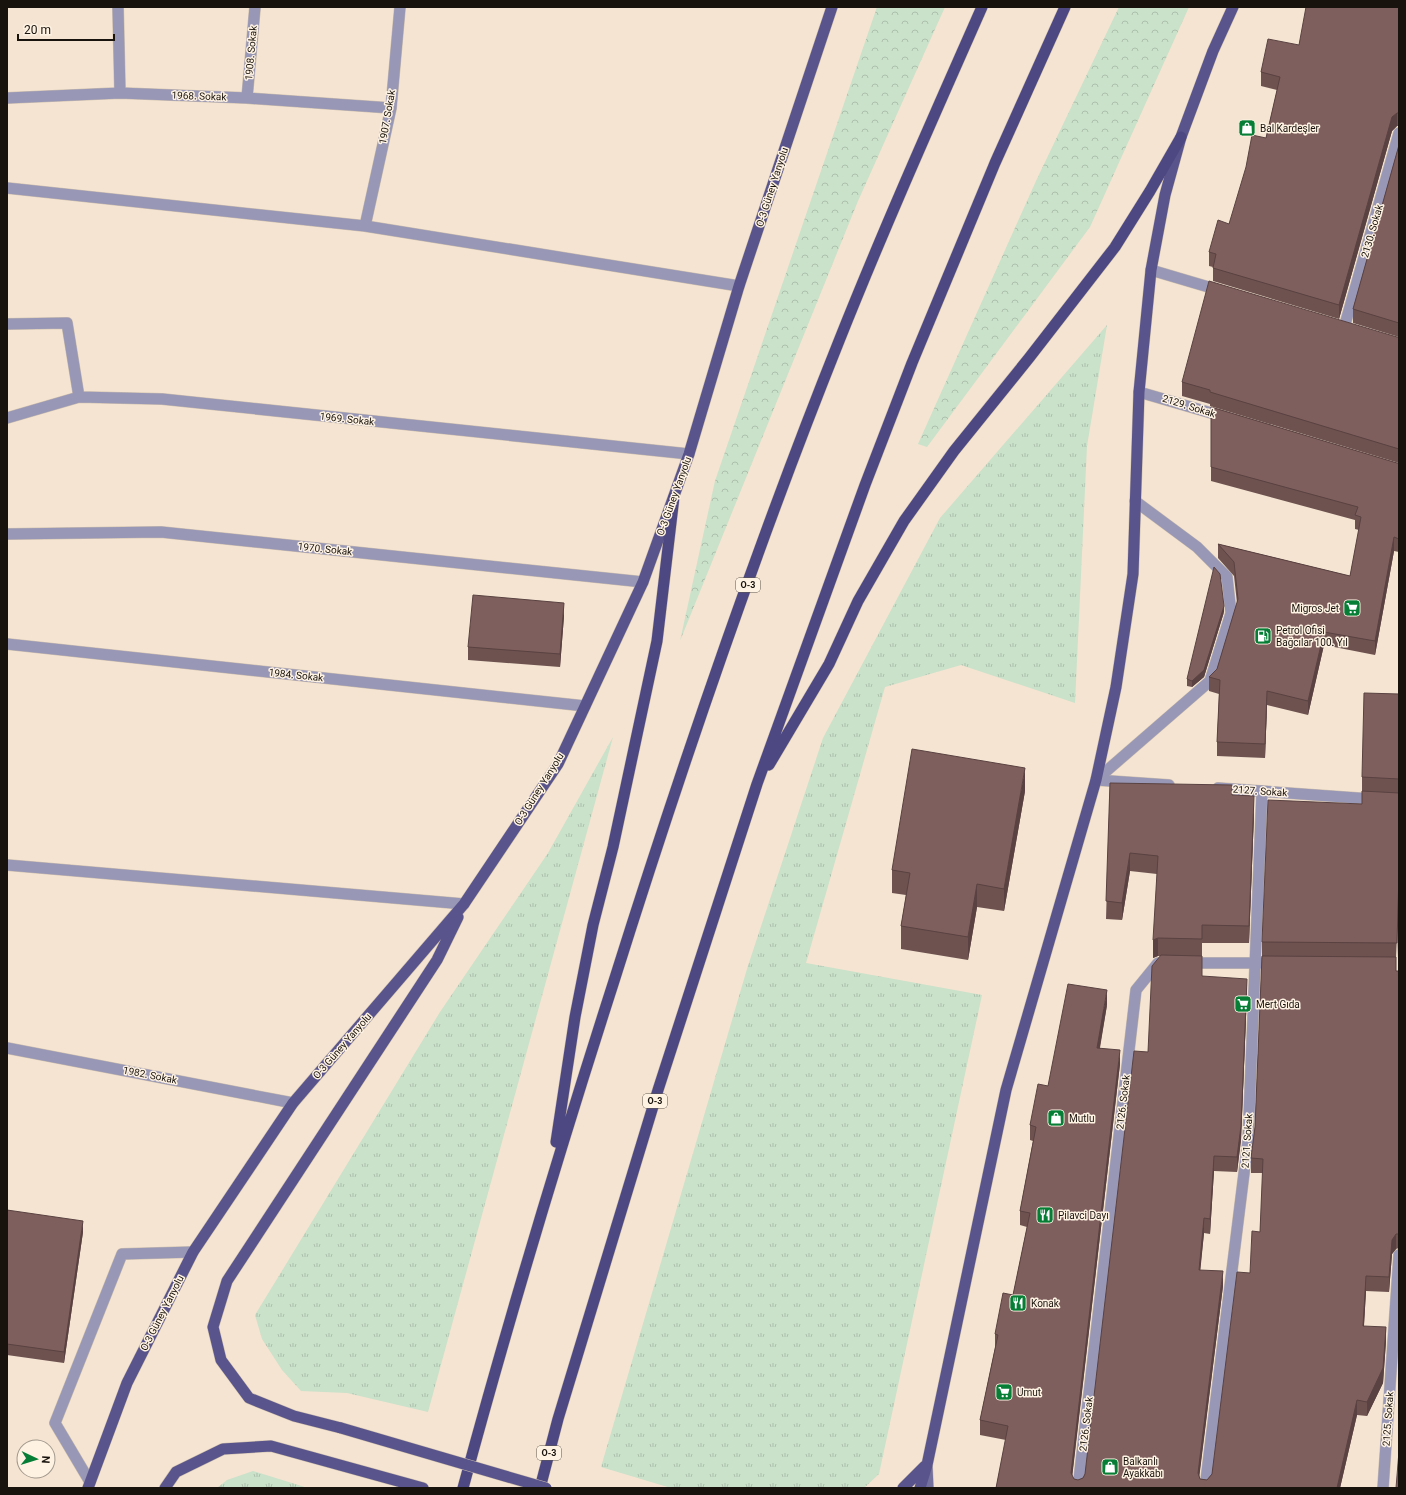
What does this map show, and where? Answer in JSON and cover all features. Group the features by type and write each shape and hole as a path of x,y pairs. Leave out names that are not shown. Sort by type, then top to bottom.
{"highway":[{"name":"O-3","path":"463,1488 551,1177 655,853 709,691 841,336 907,176 982,7"},
{"name":"O-3","path":"540,1488 563,1403 658,1090 757,784 865,485 912,363 995,163 1065,7"},
{"path":"757,784 829,664 858,601 904,521 954,451 1029,358 1114,246 1150,192 1181,137"},
{"path":"551,1177 575,1017 593,925 613,847 657,641 674,497"}],"main road":[{"name":"O-3 Güney Yanyolu","path":"89,1485 126,1383 193,1252 293,1103 464,904 558,764 643,582 674,497 689,454 739,286 832,7"},
{"path":"920,1488 927,1465 1006,1090 1096,780 1116,687 1133,574 1140,392 1151,270 1165,195 1181,137 1213,51 1233,7"},
{"path":"464,904 437,960 227,1281 213,1327 221,1360 249,1398 294,1416 341,1428 546,1488"},
{"path":"165,1488 176,1472 223,1449 271,1446 423,1488"},
{"path":"903,1488 927,1465"},
{"path":"927,1465 928,1488"}],"street":[{"path":"118,7 120,93"},
{"name":"1908. Sokak","path":"247,98 255,7"},
{"name":"1907. Sokak","path":"365,226 391,108 400,7"},
{"name":"1968. Sokak","path":"7,98 120,93 247,98 391,108"},
{"name":"2130. Sokak","path":"1358,332 1341,327 1399,134"},
{"path":"7,188 365,226 739,286"},
{"path":"1151,270 1233,294"},
{"path":"7,324 67,323 78,397"},
{"name":"2129. Sokak","path":"1140,392 1238,421"},
{"name":"1969. Sokak","path":"7,418 78,397 162,399 689,454"},
{"path":"1096,780 1210,681 1231,613 1228,577 1197,547 1135,501"},
{"name":"1970. Sokak","path":"7,534 161,532 643,582"},
{"name":"1984. Sokak","path":"7,644 585,706"},
{"path":"1096,780 1183,786"},
{"name":"2127. Sokak","path":"1207,787 1399,800"},
{"name":"2121. Sokak","path":"1205,1488 1248,1141 1262,791"},
{"path":"7,865 464,904"},
{"name":"2126. Sokak","path":"1078,1488 1136,990 1158,963 1285,963"},
{"name":"1982. Sokak","path":"7,1048 293,1103"},
{"path":"89,1485 55,1423 122,1254 193,1252"},
{"name":"2125. Sokak","path":"1383,1488 1396,1323 1399,1255"}],"green space":[{"path":"877,7 945,7 858,201 680,641 715,481"},
{"path":"1119,7 1189,7 1090,227 927,447 918,444 1036,181"},
{"path":"1107,325 1087,446 1075,703 961,665 885,687 806,963 982,995 879,1474 864,1488 671,1488 601,1467 747,969 823,738 940,518"},
{"path":"613,737 428,1412 347,1393 301,1391 282,1370 262,1339 255,1315 440,1012 548,853"},
{"path":"253,1471 308,1488 217,1488 227,1480"}],"building":[{"path":"1306,7 1399,7 1399,113 1392,117 1339,305 1213,268 1216,254 1209,252 1218,220 1229,224 1246,167 1252,135 1266,138 1280,77 1261,72 1268,39 1299,45"},
{"path":"1399,145 1399,323 1353,309"},
{"path":"1209,281 1399,337 1399,449 1210,392 1210,390 1182,382"},
{"path":"1211,407 1399,463 1399,539 1394,537 1375,641 1324,632 1308,701 1267,691 1265,744 1217,742 1220,680 1209,677 1217,669 1238,599 1234,562 1218,544 1350,576 1361,517 1355,515 1358,507 1211,467"},
{"path":"1214,567 1220,574 1224,606 1204,670 1192,681 1187,679"},
{"path":"473,595 564,603 560,654 468,647"},
{"path":"1364,693 1399,694 1399,779 1362,777"},
{"path":"912,749 1025,768 1004,889 977,884 968,937 901,926 910,873 892,870"},
{"path":"1110,783 1232,785 1232,795 1254,796 1249,926 1202,925 1202,939 1158,938 1153,940 1158,856 1130,853 1122,903 1106,901"},
{"path":"1362,791 1399,793 1397,943 1262,942 1268,800 1362,804"},
{"path":"1161,955 1202,956 1202,976 1247,979 1241,1126 1237,1157 1214,1156 1210,1219 1204,1218 1199,1270 1223,1271 1198,1473 1200,1479 1207,1480 1212,1474 1237,1272 1250,1273 1252,1231 1260,1232 1263,1159 1251,1158 1255,1127 1262,956 1396,957 1396,971 1399,971 1399,1234 1396,1234 1392,1240 1389,1277 1366,1276 1363,1326 1386,1327 1383,1368 1367,1402 1357,1400 1337,1488 996,1488 1008,1426 980,1420 998,1335 995,1334 1003,1293 1013,1295 1030,1213 1020,1211 1036,1127 1030,1125 1038,1084 1048,1086 1068,984 1107,990 1097,1048 1120,1050 1071,1473 1074,1479 1078,1480 1083,1478 1085,1474 1134,1051 1148,1052 1152,966"},
{"path":"7,1210 83,1221 64,1352 7,1344"},
{"path":"1399,1451 1399,1488 1396,1488"}],"place":[{"name":"Bal Kardeşler","path":"1247,128"},
{"name":"Migros Jet","path":"1352,608"},
{"name":"Petrol Ofisi Bağcılar 100. Yıl","path":"1263,636"},
{"name":"Mert Gıda","path":"1243,1004"},
{"name":"Mutlu","path":"1056,1118"},
{"name":"Pilavci Dayı","path":"1045,1215"},
{"name":"Konak","path":"1018,1303"},
{"name":"Umut","path":"1004,1392"},
{"name":"Balkanlı Ayakkabı","path":"1110,1467"}]}
